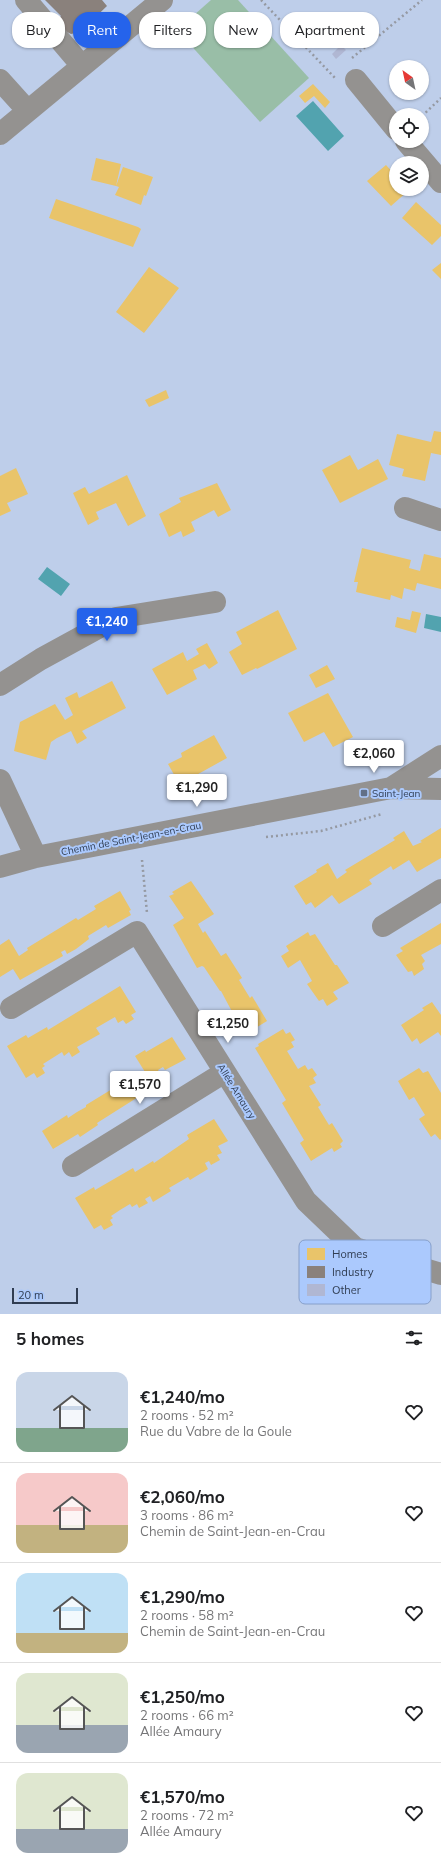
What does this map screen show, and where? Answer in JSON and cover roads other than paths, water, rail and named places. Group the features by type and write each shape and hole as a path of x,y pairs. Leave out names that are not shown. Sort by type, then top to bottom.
{"street":[{"path":"26,0 82,66"},
{"path":"0,134 27,110 162,0"},
{"path":"348,70 389,120"},
{"path":"2,86 27,110"},
{"path":"412,148 441,182"},
{"path":"405,508 441,520"},
{"path":"0,685 42,659 116,618 215,602"},
{"path":"391,788 441,756"},
{"path":"0,780 36,857"},
{"path":"391,788 441,789"},
{"name":"Chemin de Saint-Jean-en-Crau","path":"0,868 36,857 391,788"},
{"name":"Chemin de Saint-Jean-en-Crau","path":"0,859 36,857"},
{"path":"383,926 441,890"},
{"name":"Allée Amaury","path":"11,1008 137,932 306,1201 347,1240"},
{"path":"73,1166 225,1072"},
{"name":"Allée Amaury","path":"431,1271 441,1274"}],"place":[{"name":"Saint-Jean","path":"364,793"}]}
